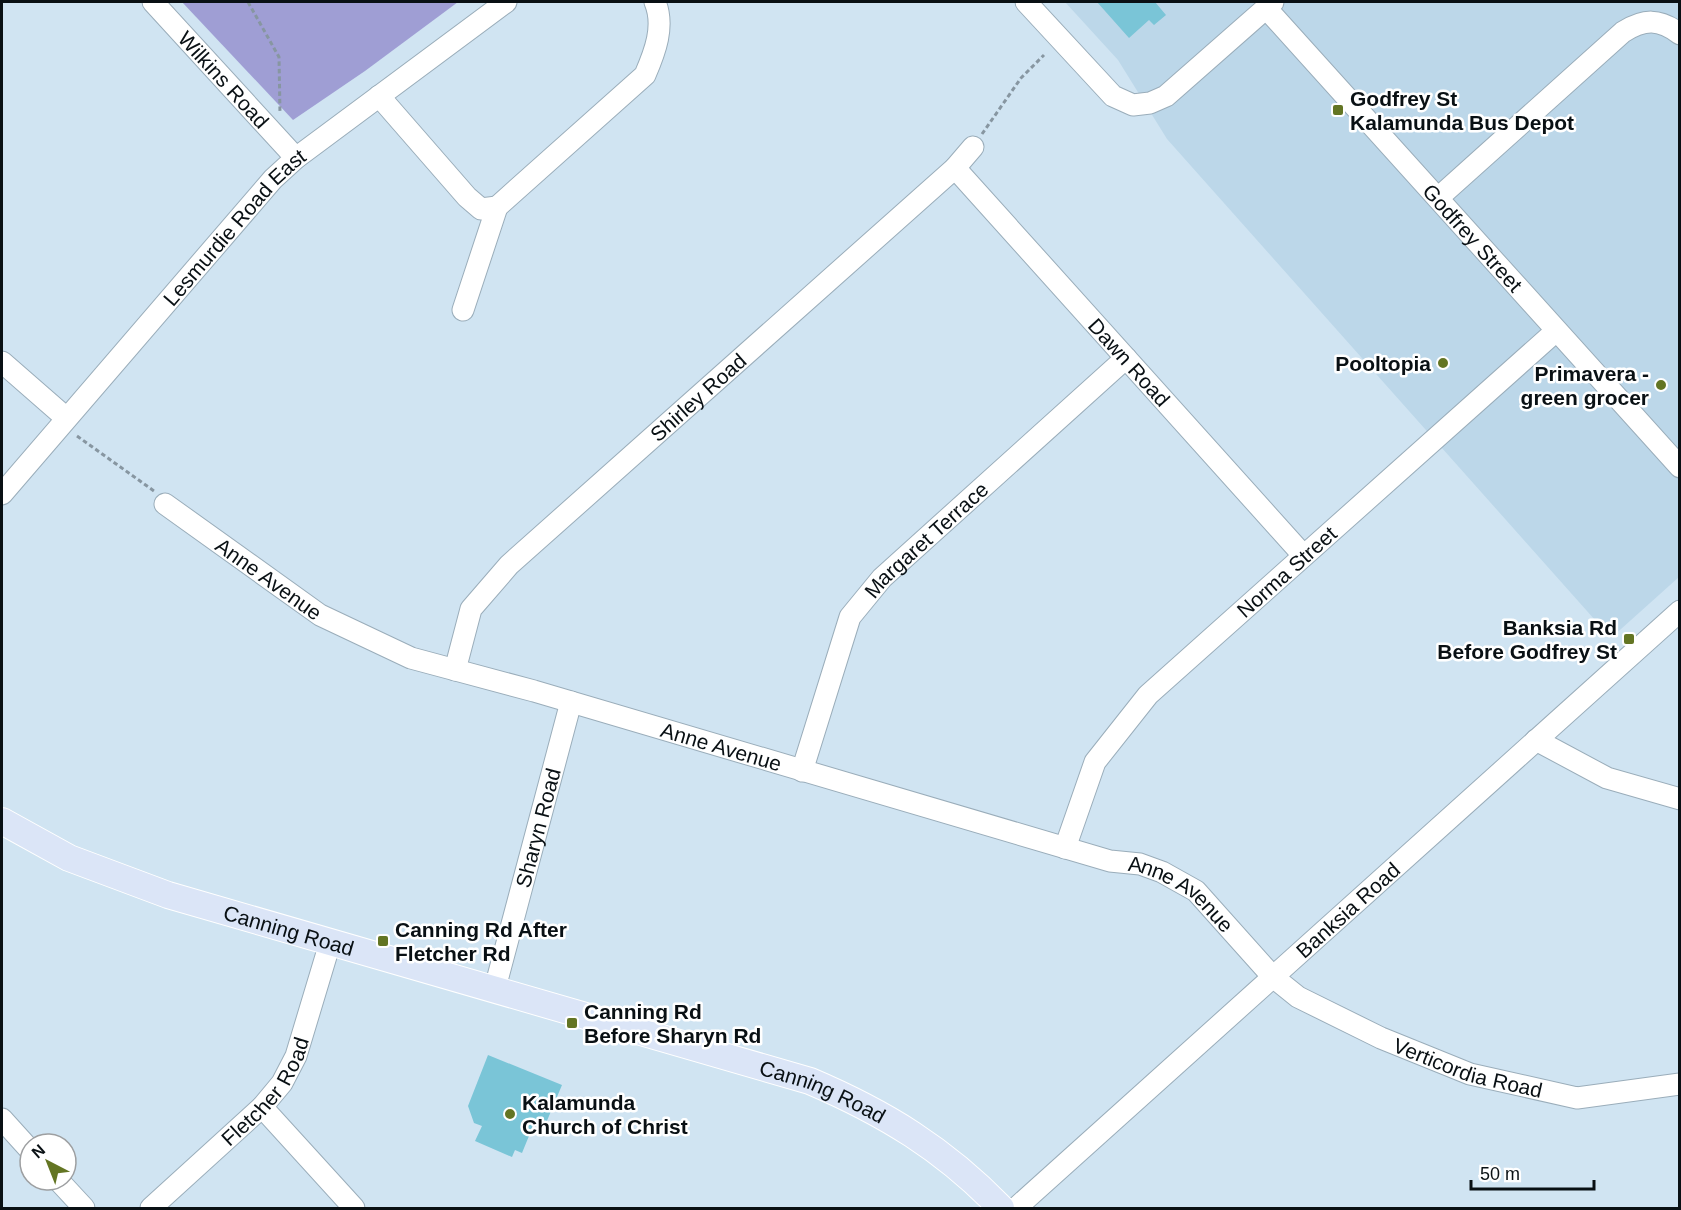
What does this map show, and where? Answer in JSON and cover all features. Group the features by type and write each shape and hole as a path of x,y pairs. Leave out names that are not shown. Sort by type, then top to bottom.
{"main road":[{"name":"Canning Road","path":"2,821 69,858 168,895 780,1071 836,1092 875,1111 922,1140 973,1181 1001,1209"}],"street":[{"name":"Wilkins Road","path":"153,2 296,158"},
{"name":"Lesmurdie Road East","path":"2,494 65,417 273,179 296,158 506,2"},
{"path":"464,310 497,207 645,75 654,54 659,31 658,10 654,2"},
{"path":"1026,2 1113,96 1132,105 1150,104 1166,96 1269,5"},
{"name":"Godfrey Street","path":"1269,5 1556,331 1680,467"},
{"path":"1438,198 1623,32 1647,21 1668,25 1680,34"},
{"path":"379,96 468,197 481,209 497,207"},
{"name":"Shirley Road","path":"455,670 471,609 509,565 955,168 973,147"},
{"name":"Dawn Road","path":"955,168 1303,555"},
{"name":"Norma Street","path":"1065,848 1095,762 1148,695 1556,331"},
{"name":"Margaret Terrace","path":"802,771 850,617 882,578 1126,358"},
{"path":"2,362 65,417"},
{"name":"Anne Avenue","path":"165,504 320,615 411,658 571,702 1110,861 1140,864 1180,880 1211,906 1273,977"},
{"name":"Banksia Road","path":"1016,1209 1680,611"},
{"name":"Sharyn Road","path":"495,988 571,702"},
{"path":"1536,740 1607,778 1680,799"},
{"name":"Fletcher Road","path":"152,1209 262,1107 282,1083 296,1056 330,943"},
{"name":"Verticordia Road","path":"1273,977 1298,997 1339,1018 1470,1074 1577,1098 1680,1084"},
{"path":"262,1107 354,1209"},
{"path":"2,1119 18,1137"},
{"path":"69,1192 84,1209"}],"path":[{"path":"248,2 279,57 280,139"},
{"path":"973,147 1021,78 1044,55"},
{"path":"65,417 69,430 159,494 165,504"}],"shaded area":[{"path":"182,2 458,2 365,71 293,120"},
{"path":"1065,2 1679,2 1679,577 1611,638 1167,139 1118,60"}],"building":[{"path":"1097,2 1155,2 1166,15 1154,25 1149,20 1129,38"},
{"name":"Kalamunda Church of Christ","path":"488,1055 562,1085 541,1135 531,1131 522,1153 515,1150 512,1157 475,1141 482,1126 474,1123 468,1106"}],"place":[{"name":"Godfrey St Kalamunda Bus Depot","path":"1338,110"},
{"name":"Pooltopia","path":"1443,363"},
{"name":"Primavera - green grocer","path":"1661,385"},
{"name":"Banksia Rd Before Godfrey St","path":"1629,639"},
{"name":"Canning Rd After Fletcher Rd","path":"383,941"},
{"name":"Canning Rd Before Sharyn Rd","path":"572,1023"},
{"name":"Kalamunda Church of Christ","path":"510,1114"}]}
